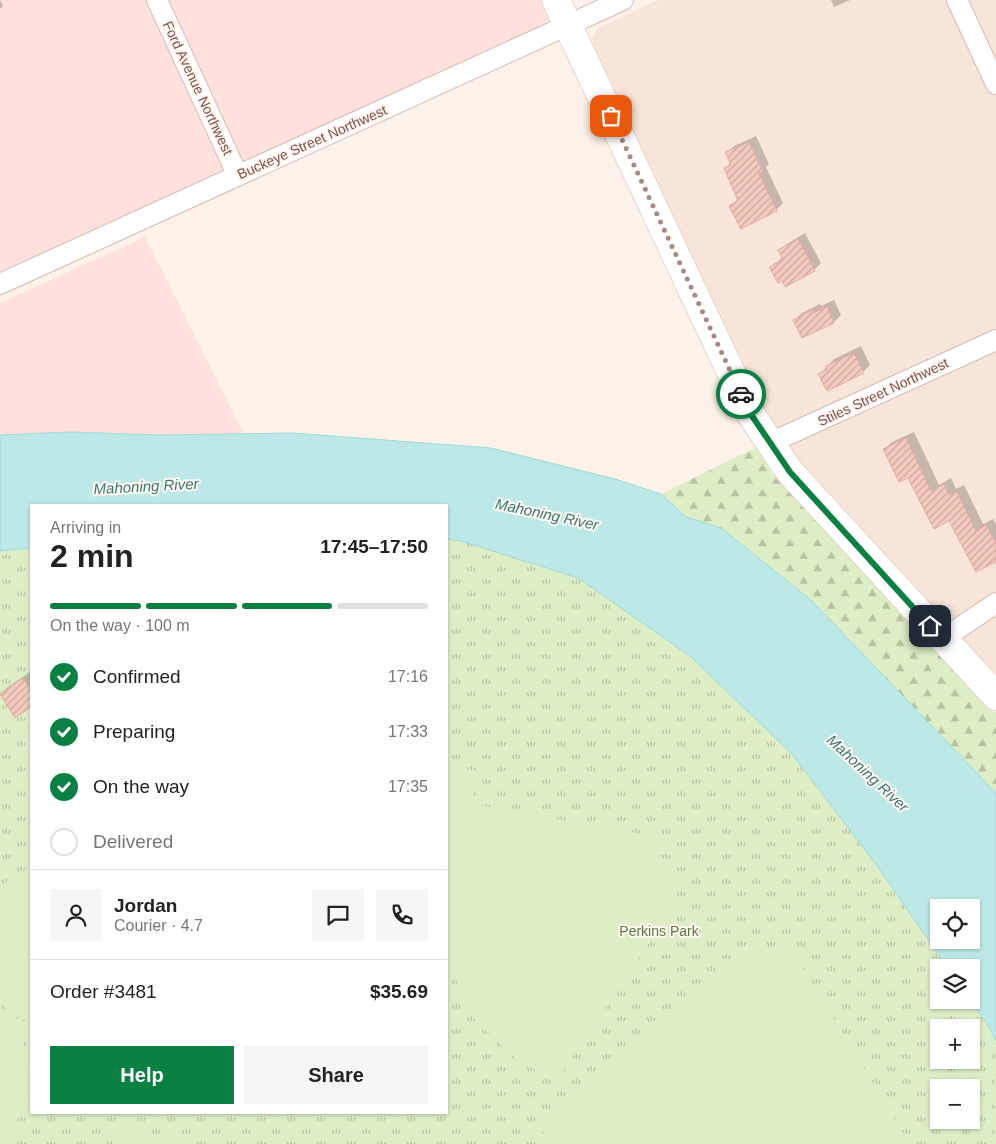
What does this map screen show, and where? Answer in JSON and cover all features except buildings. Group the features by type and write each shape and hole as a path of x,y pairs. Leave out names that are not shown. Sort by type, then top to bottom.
{"main road":[{"path":"556,0 750,413 790,472 996,696"}],"street":[{"name":"Ford Avenue Northwest","path":"157,0 238,176"},
{"name":"Buckeye Street Northwest","path":"0,284 623,0"},
{"path":"957,0 996,84"},
{"name":"Stiles Street Northwest","path":"770,443 996,340"},
{"path":"943,640 996,603"}],"shaded area":[{"path":"0,0 547,0 551,7 549,19 535,29 0,272"},
{"path":"658,0 996,0 996,679 817,485 768,418 593,46 593,36 598,28"},
{"path":"145,237 244,434 159,435 70,432 0,435 0,303"}],"green space":[{"path":"757,447 772,474 996,713 996,793 811,600 721,528 686,517 661,494"},
{"name":"Perkins Park","path":"448,539 461,541 578,578 690,656 792,754 878,867 930,942 930,949 935,949 941,959 930,959 930,1009 976,1009 988,1025 996,1041 996,1144 0,1144 0,551 30,548 30,1114 448,1114"},
{"path":"448,767 481,771 471,804 653,836 679,898 557,1080 517,1060 466,1011 448,954 450,867 448,868"},
{"path":"30,869 30,1022 5,1007 0,1001 0,886"},
{"path":"757,949 796,955 910,1144 553,1144 536,1124"},
{"path":"22,1018 27,1091 9,1144 0,1144 0,1021"},
{"path":"119,1126 187,1142 187,1144 114,1144"}],"water":[{"name":"Mahoning River","path":"70,432 159,435 293,433 491,448 615,479 661,494 686,517 721,528 811,600 996,793 996,1041 988,1025 976,1009 980,1009 980,959 941,959 935,949 980,949 980,899 930,899 930,942 878,867 792,754 690,656 578,578 461,541 448,539 448,504 30,504 30,548 0,551 0,435"}],"way so far":[{"path":"611,116 741,394"}],"route":[{"path":"741,394 750,413 790,472 930,626"}]}
